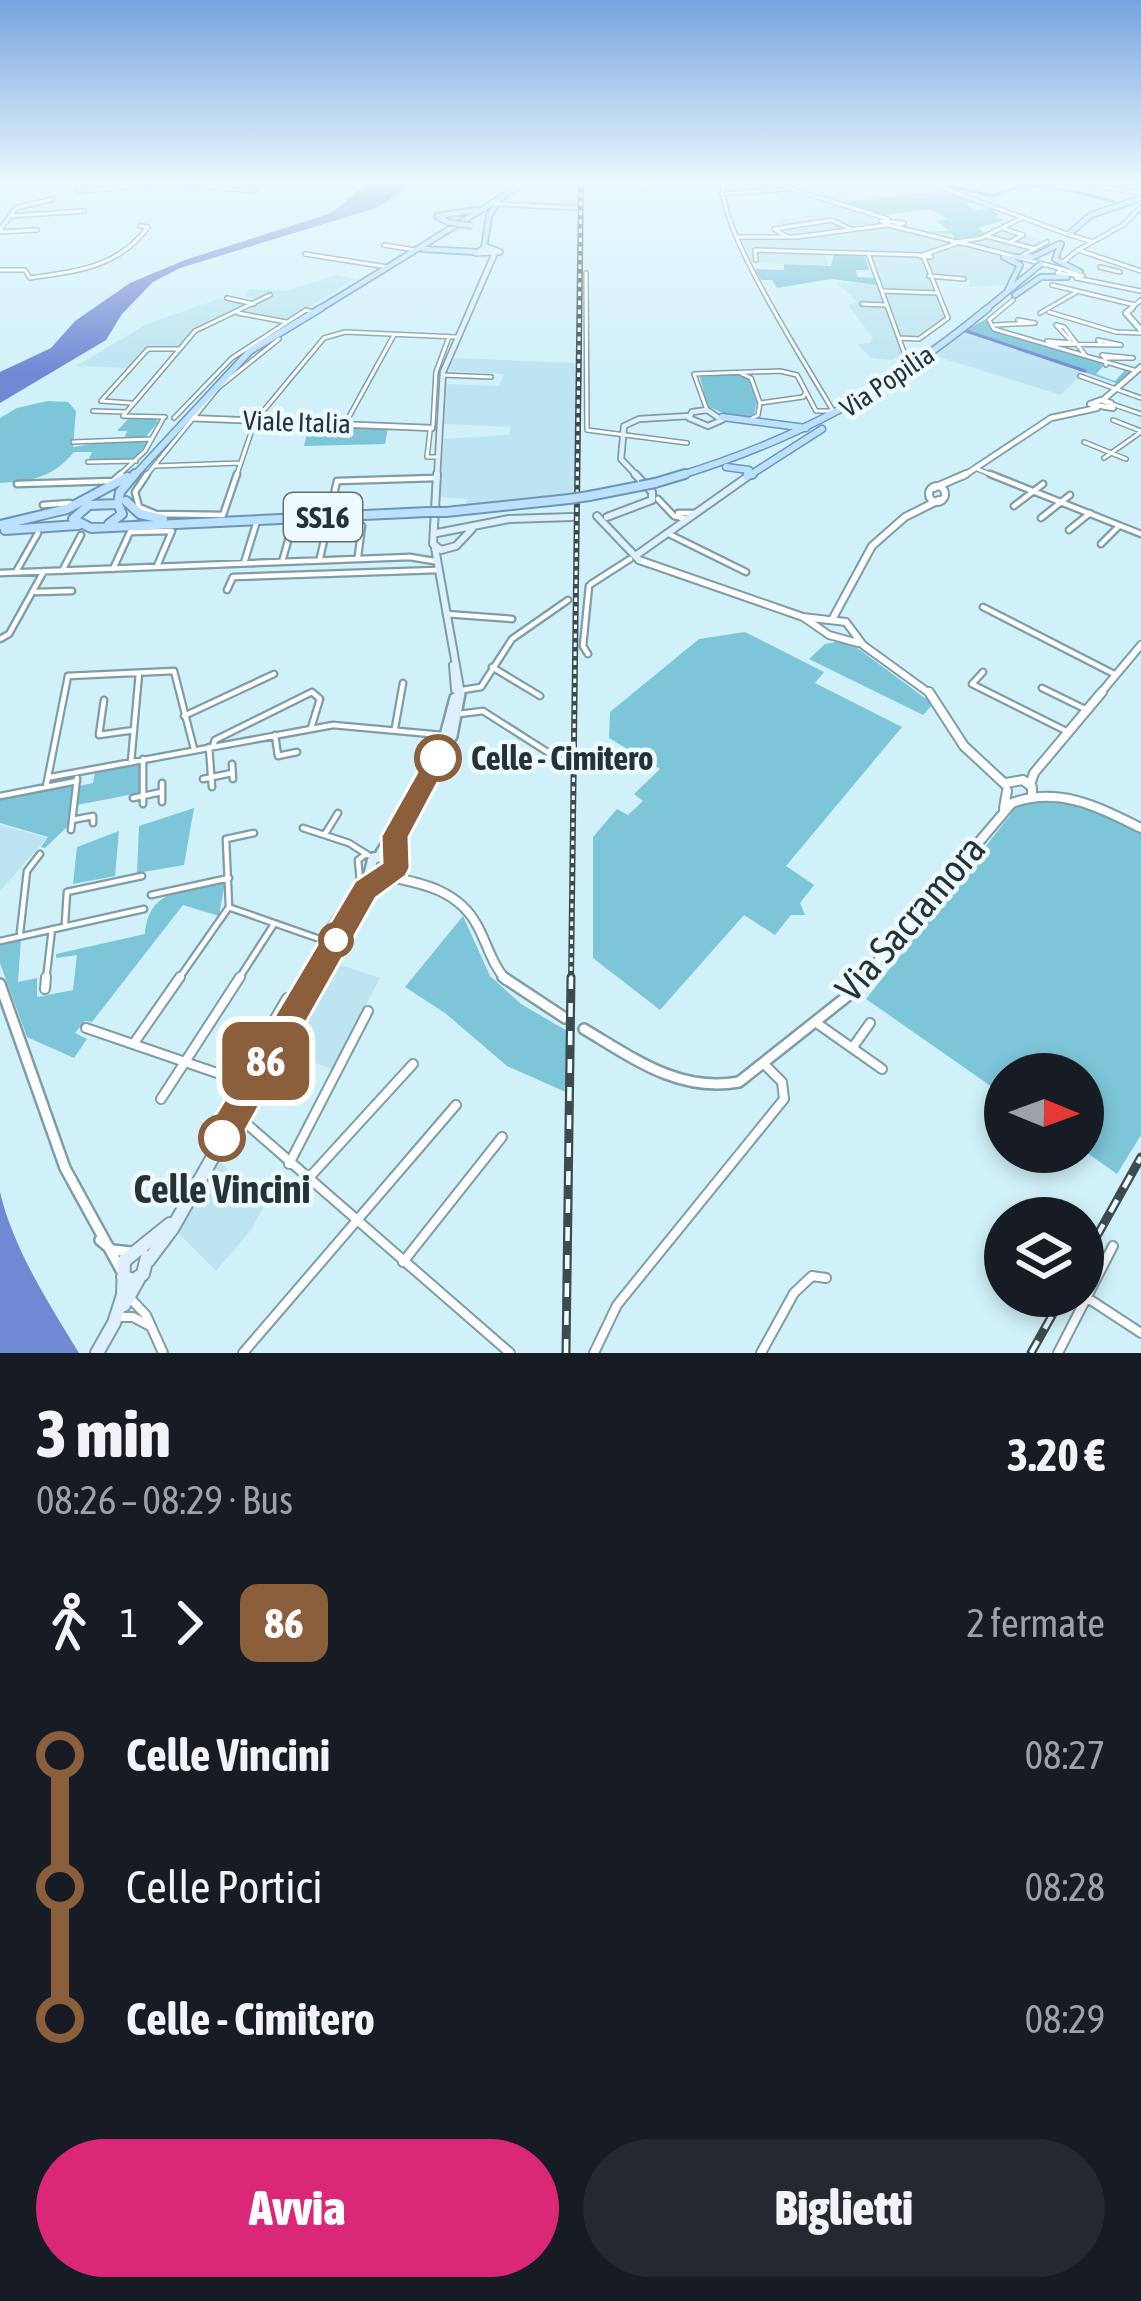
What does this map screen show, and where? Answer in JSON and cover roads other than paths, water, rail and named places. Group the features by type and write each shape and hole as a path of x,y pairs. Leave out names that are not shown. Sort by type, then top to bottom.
{"main road":[{"path":"0,530 52,523 100,502 189,418 223,370 421,246"},
{"path":"365,890 372,859 395,836 459,714 434,545 435,425 441,371 453,337 481,294 483,246"},
{"path":"1007,257 1033,257 1051,246"},
{"name":"Via Popilia","path":"833,416 960,331 1057,246"},
{"path":"1061,246 1055,258 1062,270 1079,275"},
{"path":"401,258 432,248 494,252"},
{"path":"484,249 494,252"},
{"path":"1004,297 1021,265 1007,257"},
{"path":"960,331 1039,278 1066,278"},
{"path":"583,517 603,518 652,500 653,487 622,462 626,424 635,419 692,416 705,407 722,418"},
{"path":"692,416 708,426 722,418 796,429 817,426"},
{"path":"603,518 634,557 833,416"},
{"name":"SS16","path":"653,487 748,455 833,416"},
{"name":"SS16","path":"0,530 446,512 569,499 653,487 692,476 772,450 833,416"},
{"path":"748,455 777,439 775,429 754,420"},
{"path":"692,476 734,465 749,470 748,477"},
{"path":"109,524 121,507 120,493 142,466"},
{"path":"142,466 127,489 128,506 147,517 192,520"},
{"path":"0,530 86,502 142,466"},
{"name":"SS16","path":"100,502 121,507 139,520 220,518"},
{"path":"75,513 80,530"},
{"path":"436,534 509,519 572,517"},
{"path":"434,523 459,539"},
{"path":"436,565 472,529"},
{"path":"434,545 446,550"},
{"path":"440,754 458,691"},
{"path":"116,1320 128,1275 175,1219 328,942 365,890 396,861 395,836"},
{"path":"372,859 396,861"},
{"path":"372,859 383,876"},
{"path":"97,1353 128,1296 128,1275 141,1255"}],"street":[{"path":"0,270 25,270 31,278 108,263 136,246"},
{"path":"391,246 415,250"},
{"path":"742,246 833,416"},
{"path":"756,260 754,250 926,255 950,246"},
{"path":"969,246 1062,270"},
{"path":"1025,246 1035,249"},
{"path":"1023,255 1040,246"},
{"path":"1083,246 1061,261 1066,278 1079,275 1132,289 1139,298"},
{"path":"1078,250 1126,268"},
{"path":"305,254 387,267"},
{"path":"868,254 904,352"},
{"path":"899,338 920,339 947,319 929,276 926,255"},
{"path":"1100,267 1141,271"},
{"path":"1114,277 1126,268"},
{"path":"586,273 590,282 587,430 687,442"},
{"path":"929,276 964,279"},
{"path":"938,277 942,282"},
{"path":"1052,285 1124,304 1139,298"},
{"path":"882,291 937,293"},
{"path":"1040,313 1077,292"},
{"path":"124,414 195,331 270,295"},
{"path":"227,298 254,304"},
{"path":"1139,298 1127,315 1141,331"},
{"path":"991,324 1013,300"},
{"path":"862,304 887,305"},
{"path":"93,411 189,418 286,322 306,310 313,312"},
{"path":"1048,311 1141,331"},
{"path":"238,313 286,322"},
{"path":"991,324 1019,324"},
{"path":"991,324 1139,369"},
{"path":"1064,332 1086,356"},
{"path":"345,424 394,334"},
{"path":"164,417 151,439 135,492 140,507 157,514 220,518 256,421 330,335 453,337"},
{"path":"1075,343 1101,344"},
{"path":"134,403 100,401 148,349 179,349"},
{"path":"1087,405 1097,408 1111,403 1139,369"},
{"path":"173,418 223,370"},
{"path":"441,371 491,377"},
{"path":"739,373 751,378 760,403 754,420"},
{"path":"705,407 694,374 813,373"},
{"path":"796,375 816,411 833,416"},
{"path":"1080,376 1141,398"},
{"path":"760,403 802,397 806,392"},
{"path":"925,505 926,494 934,488 952,484 1051,418 1101,400 1141,414"},
{"name":"Viale Italia","path":"189,418 435,425"},
{"path":"1113,420 1141,431"},
{"path":"435,425 427,457 438,457"},
{"path":"429,439 435,425"},
{"path":"1104,458 1141,431"},
{"path":"73,442 151,439"},
{"path":"1084,442 1126,459"},
{"path":"88,462 240,464"},
{"path":"984,462 992,471"},
{"path":"44,505 72,503 142,466"},
{"path":"975,468 1141,534"},
{"path":"331,508 337,481 436,478"},
{"path":"16,484 113,481"},
{"path":"848,631 844,608 862,557 925,505 947,494 952,484"},
{"path":"1014,506 1043,484"},
{"path":"934,488 947,494"},
{"path":"926,494 939,500"},
{"path":"1041,518 1070,495"},
{"path":"658,499 687,519"},
{"path":"676,514 696,513"},
{"path":"1070,530 1090,513"},
{"path":"676,514 671,530 746,572"},
{"path":"282,562 293,523"},
{"path":"320,561 328,523"},
{"path":"244,563 256,524"},
{"path":"1101,544 1120,525"},
{"path":"357,558 362,526"},
{"path":"15,573 41,530"},
{"path":"62,571 80,530"},
{"path":"112,569 130,532 172,531 156,567"},
{"path":"0,573 422,556 434,545"},
{"path":"422,556 436,565"},
{"path":"588,654 584,646 588,586 634,557 802,617 823,630 848,631"},
{"path":"226,590 233,578 436,565"},
{"path":"0,640 9,634 44,571"},
{"path":"33,592 72,591"},
{"path":"458,691 482,687 512,639 568,599"},
{"path":"982,607 1116,675"},
{"path":"823,630 822,622 844,608"},
{"path":"444,614 512,619"},
{"path":"802,617 831,618 932,694 964,746 1021,798 1032,790 1034,772"},
{"path":"1010,784 1034,772 1141,644"},
{"path":"492,667 540,696"},
{"path":"46,787 68,676 174,671 194,750"},
{"path":"983,672 972,684 1068,732"},
{"path":"131,762 139,673"},
{"path":"184,716 274,674"},
{"path":"394,728 403,683"},
{"path":"1042,688 1087,710"},
{"path":"212,787 207,778 214,740 312,692 320,699 311,728"},
{"path":"104,700 99,735 134,730"},
{"path":"459,714 483,711 562,761"},
{"path":"0,796 143,759 311,728 352,724 446,735"},
{"path":"274,734 278,756 297,752"},
{"path":"143,759 143,800"},
{"path":"207,778 232,776 232,764"},
{"path":"51,777 78,777"},
{"path":"71,830 78,777"},
{"path":"1010,784 1077,799 1141,828"},
{"name":"Via Sacramora","path":"1002,812 1010,784"},
{"path":"133,798 143,800 162,787 162,802"},
{"name":"Via Sacramora","path":"584,1029 689,1084 729,1085 765,1065 865,978 1002,812 1021,798"},
{"path":"325,834 338,813"},
{"path":"72,820 93,816 93,823"},
{"path":"303,827 372,859"},
{"path":"134,1043 229,908 226,839 254,832"},
{"path":"20,935 28,871 40,854"},
{"path":"229,908 328,942 359,880 358,860 372,859"},
{"path":"396,861 416,882"},
{"path":"383,876 443,891 466,908 501,974 528,998 565,1018"},
{"path":"64,924 67,892 142,877"},
{"path":"151,895 229,878"},
{"path":"0,940 144,909"},
{"path":"161,1099 274,924"},
{"path":"45,989 52,927"},
{"path":"0,984 53,1137 100,1240 128,1275"},
{"path":"239,1080 272,1036 287,998"},
{"path":"289,1164 368,1011"},
{"name":"Via Sacramora","path":"816,1023 882,1069"},
{"name":"Via Sacramora","path":"852,1049 871,1023"},
{"path":"86,1028 252,1085"},
{"path":"307,1180 413,1064"},
{"path":"594,1353 617,1305 784,1099 782,1082 765,1065"},
{"path":"243,1353 456,1105"},
{"path":"236,1115 509,1353"},
{"path":"403,1262 502,1137"},
{"path":"100,1240 112,1250 141,1255"},
{"path":"1104,1263 1113,1246"},
{"path":"761,1353 801,1283 812,1276 826,1278"},
{"path":"128,1296 163,1353"},
{"path":"1104,1310 1141,1334"},
{"path":"116,1320 134,1317 150,1326"},
{"path":"1058,1353 1076,1317"}],"water":[{"path":"228,246 251,246 180,268 153,282 122,314 106,340 0,403 0,372 51,348 75,321 130,283"},
{"path":"0,1192 23,1255 79,1353 0,1353"}],"waterway":[{"path":"966,331 1085,371"}],"railway":[{"path":"571,980 580,246"},
{"path":"566,1353 571,977"},
{"path":"1104,1223 1141,1157"},
{"path":"1031,1353 1051,1317"}],"place":[{"name":"Celle - Cimitero","path":"438,758"},
{"name":"Celle Vincini","path":"222,1138"}]}
